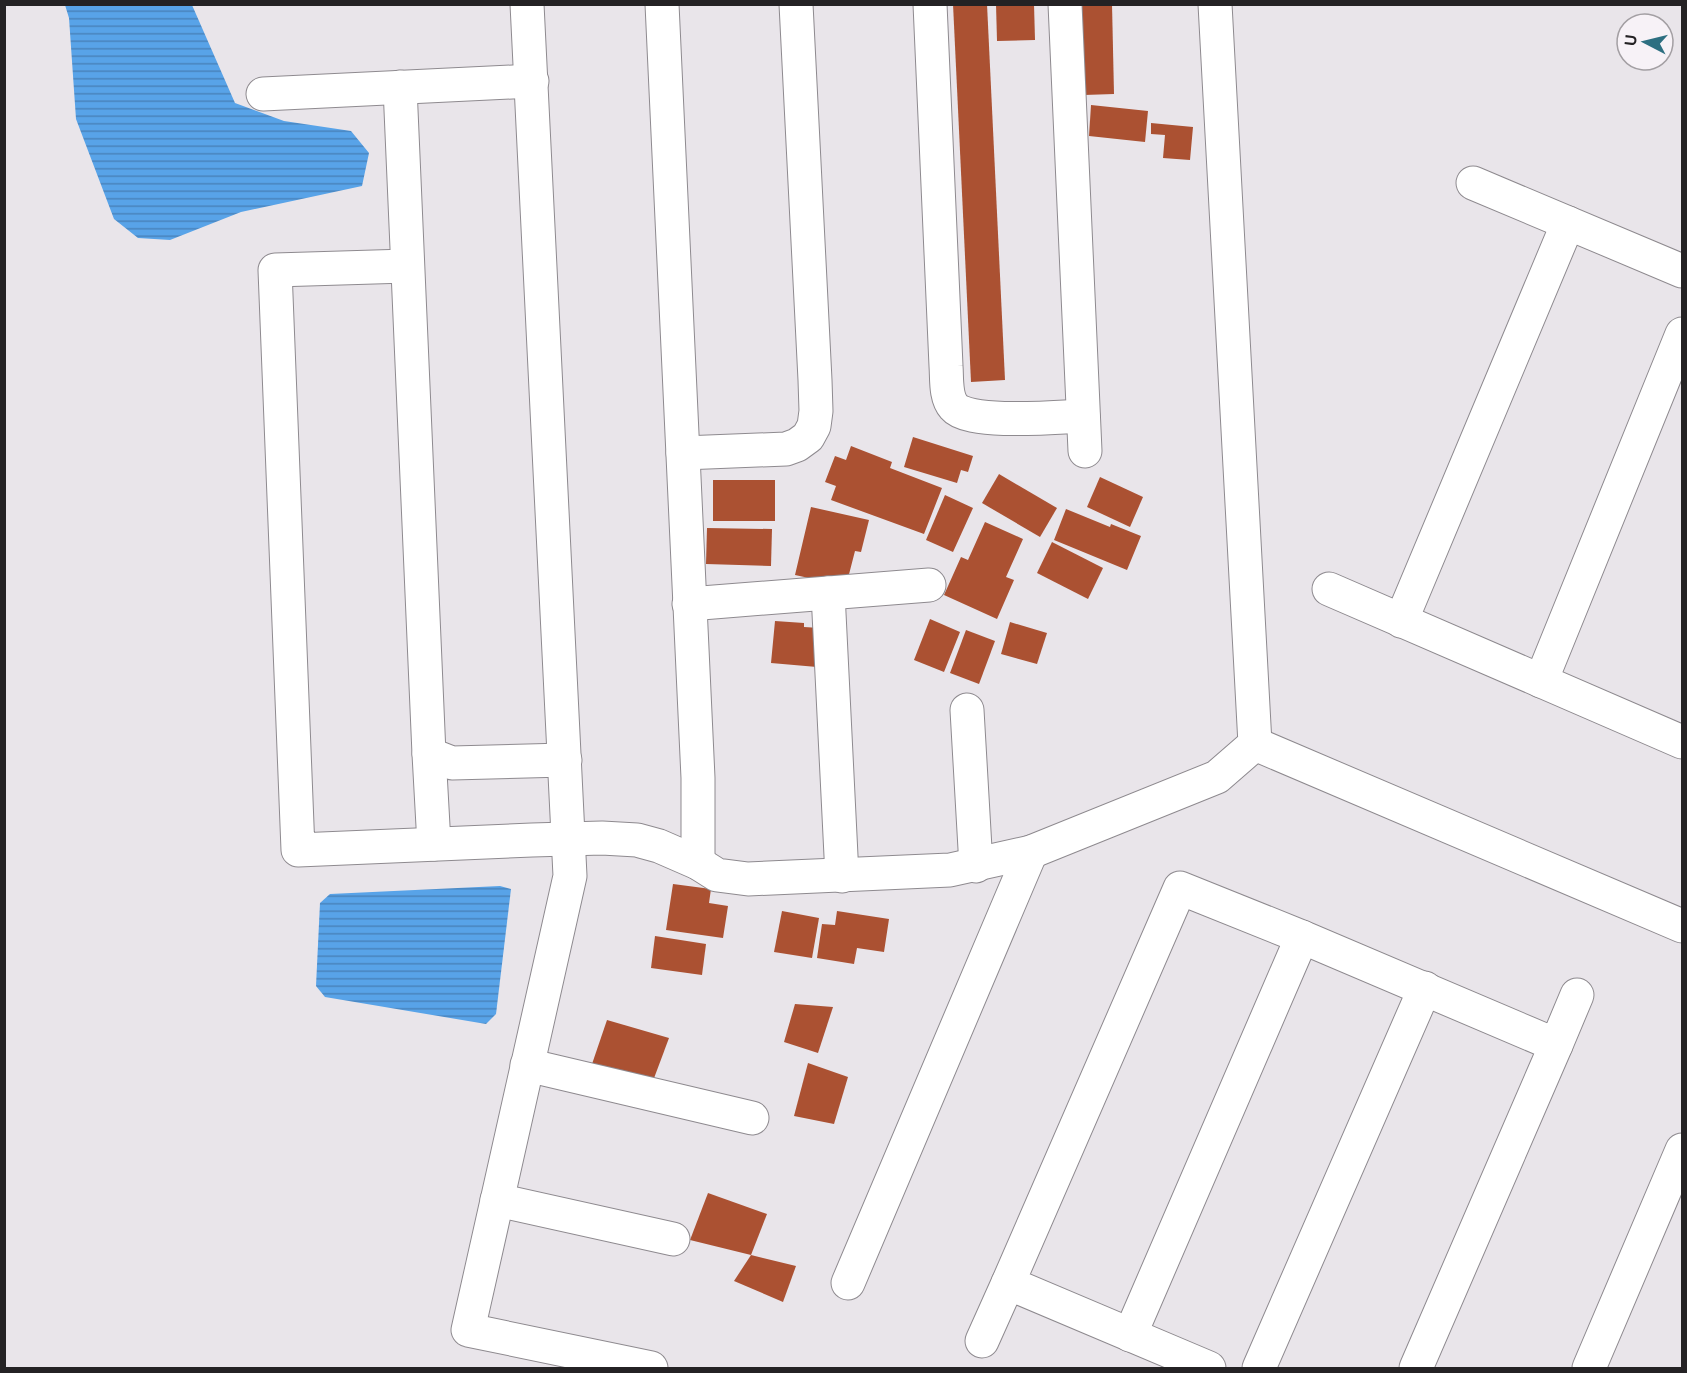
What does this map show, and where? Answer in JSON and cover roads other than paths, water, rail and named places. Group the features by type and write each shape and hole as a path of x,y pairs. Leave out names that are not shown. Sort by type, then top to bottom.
{"street":[{"path":"527,4 570,876 468,1330 651,1368"},
{"path":"662,4 698,778 698,862"},
{"path":"683,453 786,449 808,437 814,426 815,380 796,4"},
{"path":"930,4 946,366 951,402 962,414 971,416 997,418 1083,416"},
{"path":"1065,4 1085,451"},
{"path":"1215,4 1256,744"},
{"path":"263,94 532,81"},
{"path":"400,87 434,844"},
{"path":"1473,183 1683,271"},
{"path":"1401,621 1568,223"},
{"path":"408,266 275,270 298,850 602,838 638,840 659,846 698,862 717,875 731,879 950,870 1031,852 1217,777 1256,744"},
{"path":"1541,681 1683,334"},
{"path":"689,604 929,585"},
{"path":"1329,589 1682,742"},
{"path":"828,593 842,876"},
{"path":"967,710 976,866"},
{"path":"1256,744 1683,926"},
{"path":"429,754 452,763 565,760"},
{"path":"848,1283 1031,852"},
{"path":"982,1341 1180,888 1425,988 1556,1045"},
{"path":"1130,1335 1302,937"},
{"path":"1259,1368 1425,988"},
{"path":"1416,1368 1577,995"},
{"path":"527,1065 752,1118"},
{"path":"1589,1368 1683,1150"},
{"path":"496,1200 673,1239"},
{"path":"1008,1283 1209,1368"}],"water":[{"path":"65,5 192,5 235,103 284,121 351,131 369,153 362,186 241,212 170,240 138,238 114,219 76,119 69,18"},
{"path":"500,886 511,889 496,1014 486,1024 325,997 316,986 320,903 330,894"}]}
